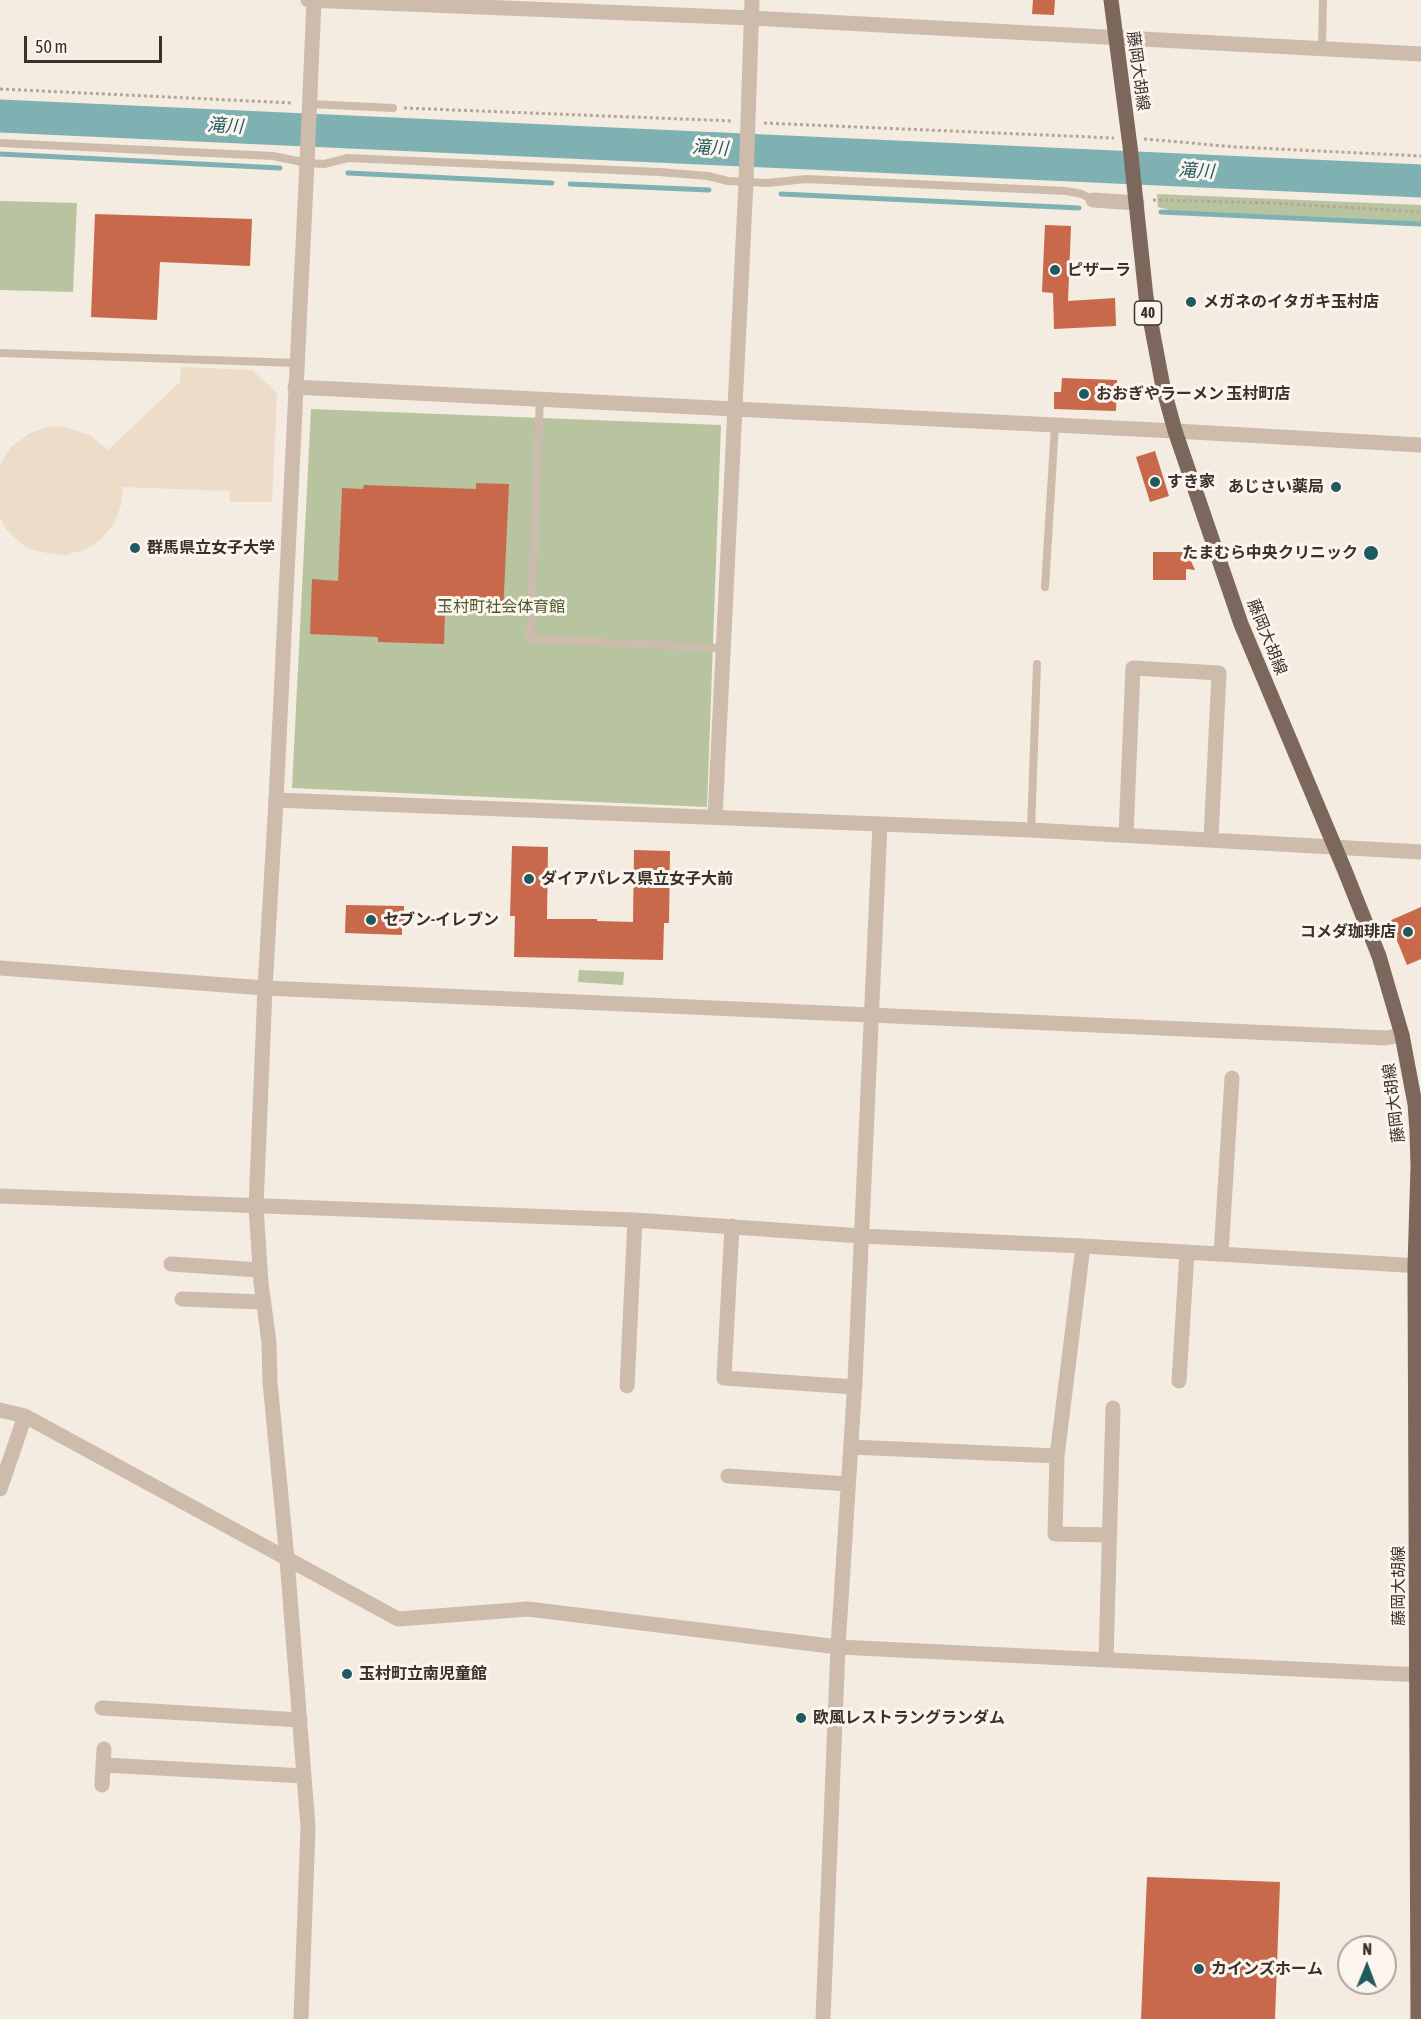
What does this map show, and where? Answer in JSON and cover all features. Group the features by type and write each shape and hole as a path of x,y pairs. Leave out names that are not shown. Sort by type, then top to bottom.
{"main road":[{"name":"藤岡大胡線","path":"1110,0 1130,146 1142,198 1146,297 1163,387 1175,431 1241,624 1382,966 1402,1035 1415,1104 1418,1167 1420,1932 1418,2019"}],"street":[{"path":"308,0 417,2 751,18 1421,54"},
{"path":"301,2019 309,1827 270,1382 269,1342 263,1302 255,1207 314,0"},
{"path":"715,817 746,178 752,0"},
{"path":"1093,200 1142,198"},
{"path":"296,387 1421,445"},
{"path":"1126,835 1132,668 1219,673 1211,839"},
{"path":"276,800 1031,830 1421,852"},
{"path":"823,2019 837,1647 855,1387 880,825"},
{"path":"0,968 265,988 1386,1038 1402,1035"},
{"path":"1221,1254 1232,1078"},
{"path":"0,1196 635,1220 861,1236 1083,1246 1418,1266"},
{"path":"627,1386 635,1220"},
{"path":"732,1226 724,1378 855,1387"},
{"path":"1083,1246 1057,1456 1055,1534 1110,1535"},
{"path":"1179,1381 1187,1252"},
{"path":"171,1264 260,1270"},
{"path":"182,1299 263,1302"},
{"path":"1106,1659 1113,1408"},
{"path":"0,1410 25,1416 398,1618 528,1609 837,1647 1419,1675"},
{"path":"0,1489 25,1416"},
{"path":"851,1447 1057,1456"},
{"path":"728,1476 848,1484"},
{"path":"102,1708 300,1720"},
{"path":"102,1785 104,1749"},
{"path":"104,1765 304,1776"}],"lane":[{"path":"1322,48 1323,0"},
{"path":"310,106 393,108"},
{"path":"0,143 308,158 324,164 348,158 360,158 659,172 708,176 728,182 746,178 767,183 806,179 1066,191 1082,194 1093,200"},
{"path":"0,353 297,363"},
{"path":"540,398 530,639 723,648"},
{"path":"1045,587 1055,425"},
{"path":"1031,830 1037,664"}],"path":[{"path":"0,89 310,106"},
{"path":"1146,139 1237,147 1421,156"},
{"path":"1142,198 1421,212"}],"green space":[{"path":"1157,194 1421,205 1421,222 1169,210 1158,207"},
{"path":"0,201 77,203 73,292 0,290"},
{"name":"玉村町社会体育館","path":"311,409 721,425 707,807 292,788"},
{"path":"579,970 624,972 623,985 578,982"}],"shaded area":[{"path":"181,367 252,370 277,393 272,502 230,502 230,491 123,487 121,505 114,524 101,539 85,550 64,555 33,550 23,545 6,529 0,517 0,465 11,447 30,433 52,426 90,435 108,450 180,382"}],"building":[{"path":"1033,0 1055,0 1054,15 1032,14"},
{"path":"95,214 252,219 250,266 160,262 157,320 91,317"},
{"path":"1045,225 1071,226 1068,301 1115,298 1116,326 1054,329 1053,293 1042,292"},
{"path":"1062,378 1117,380 1116,411 1054,409 1054,392 1061,392"},
{"path":"1155,451 1169,496 1150,502 1136,457"},
{"path":"476,483 509,484 503,615 445,612 444,644 378,642 378,637 310,634 312,579 338,581 342,488 363,489 364,485 476,489"},
{"path":"1153,552 1187,552 1195,570 1186,569 1186,580 1153,580"},
{"name":"ダイアパレス県立女子大前","path":"512,846 548,847 547,919 597,919 597,921 633,922 634,850 670,851 669,923 664,923 663,960 514,957 515,916 510,916"},
{"path":"346,905 404,906 404,911 407,911 407,928 402,928 402,935 345,933"},
{"path":"1421,907 1421,959 1407,965 1389,921"},
{"path":"1147,1877 1280,1882 1275,2019 1141,2019"}],"waterway":[{"name":"滝川","path":"0,116 1421,181"},
{"path":"0,154 280,168"},
{"path":"348,173 552,183"},
{"path":"570,184 709,190"},
{"path":"781,194 1079,208"},
{"path":"1161,212 1421,224"}],"place":[{"name":"ピザーラ","path":"1055,270"},
{"name":"メガネのイタガキ玉村店","path":"1191,302"},
{"name":"おおぎやラーメン 玉村町店","path":"1084,394"},
{"name":"すき家","path":"1155,482"},
{"name":"あじさい薬局","path":"1336,487"},
{"name":"群馬県立女子大学","path":"135,548"},
{"name":"たまむら中央クリニック","path":"1371,553"},
{"name":"ダイアパレス県立女子大前","path":"529,879"},
{"name":"セブン-イレブン","path":"371,920"},
{"name":"コメダ珈琲店","path":"1408,932"},
{"name":"玉村町立南児童館","path":"347,1674"},
{"name":"欧風レストラングランダム","path":"801,1718"},
{"name":"カインズホーム","path":"1199,1969"}]}
